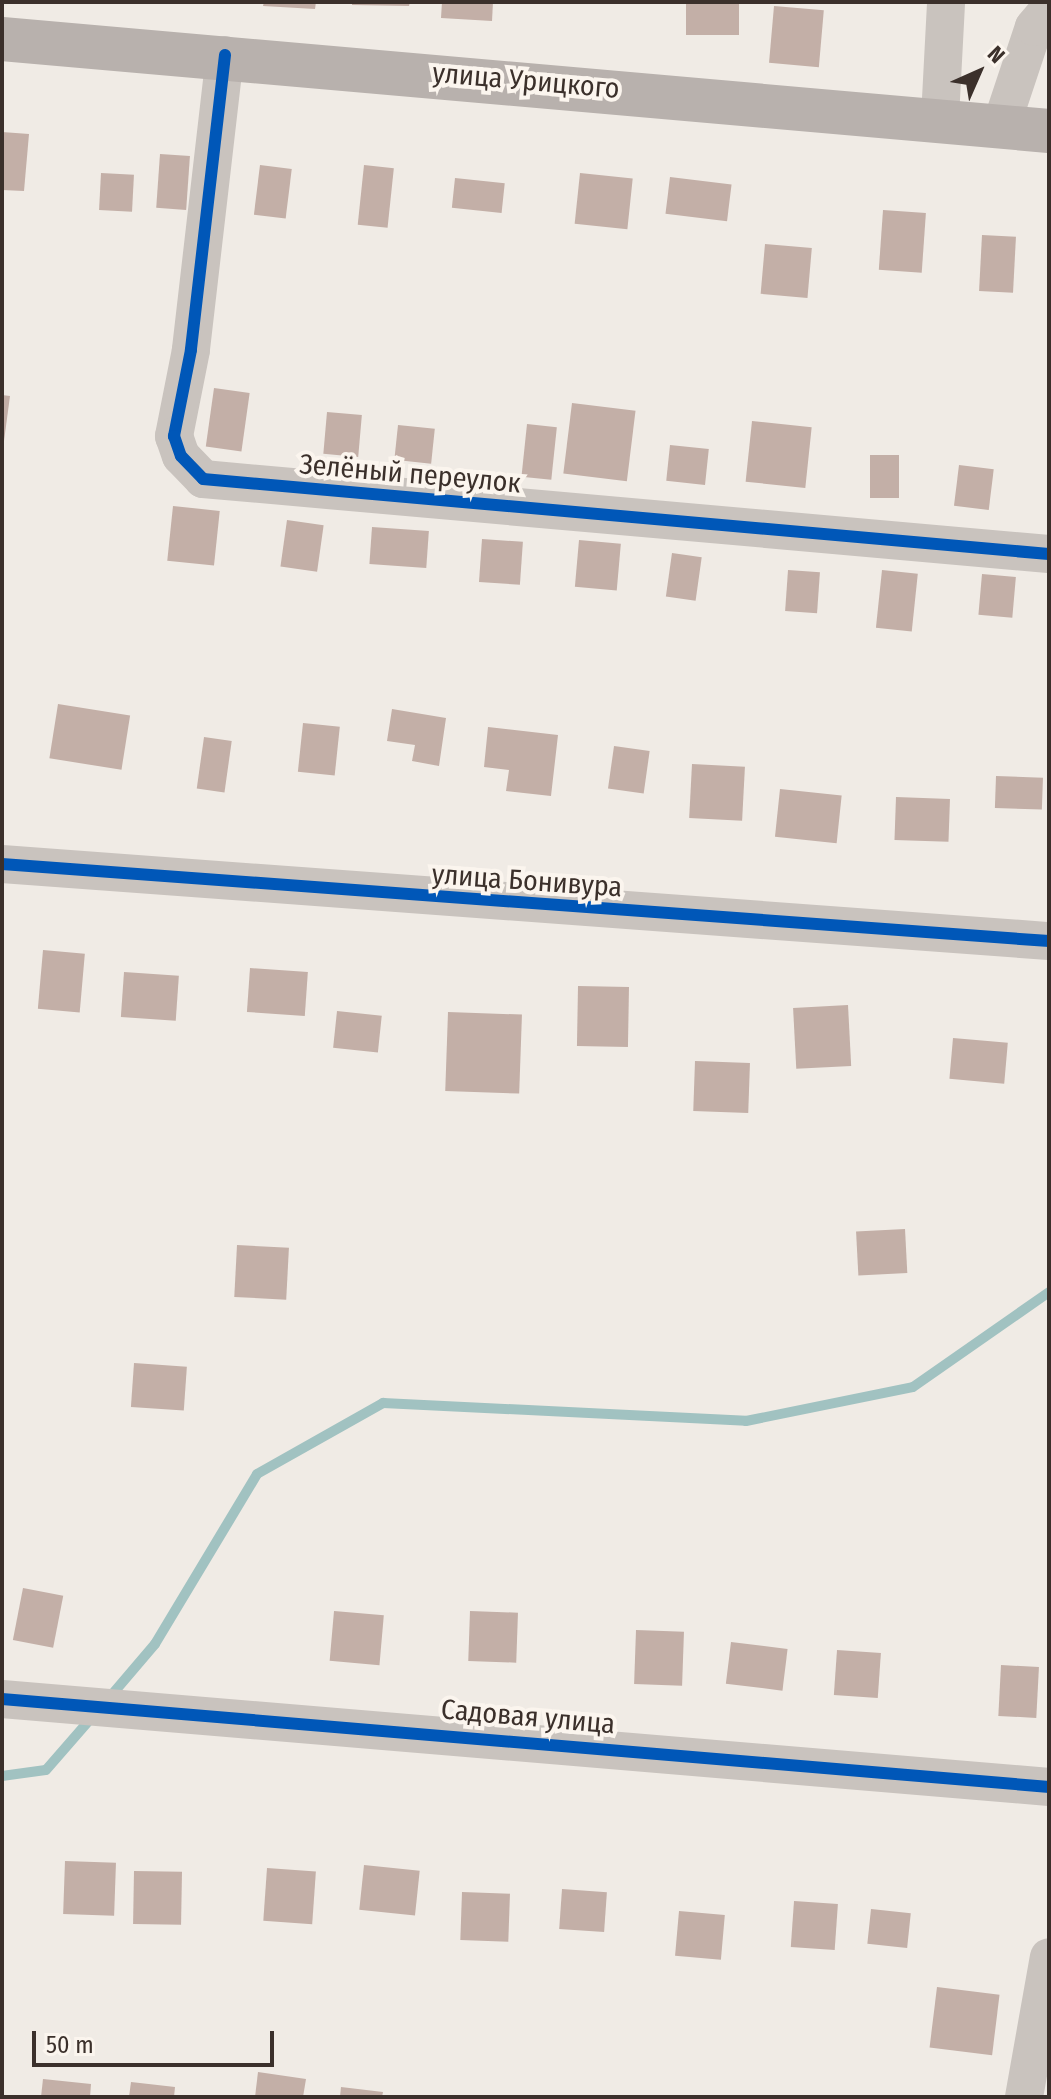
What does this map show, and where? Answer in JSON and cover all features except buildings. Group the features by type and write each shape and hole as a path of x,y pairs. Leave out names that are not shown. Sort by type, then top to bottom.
{"main road":[{"name":"улица Урицкого","path":"2,39 225,55 940,118 1049,131"}],"street":[{"path":"940,118 946,2"},
{"path":"1001,126 1034,27 1049,9"},
{"name":"Зелёный переулок","path":"225,55 191,350 174,436 181,456 203,479 1049,554"},
{"name":"улица Бонивура","path":"2,864 1049,941"},
{"name":"Садовая улица","path":"2,1699 140,1707 1049,1787"},
{"path":"1024,2097 1049,1957"}],"waterway":[{"path":"109,1698 155,1644 257,1474 383,1403 746,1421 913,1387 1049,1292"},
{"path":"2,1776 46,1770 93,1716"}],"cycle path":[{"path":"225,55 191,350 174,436 181,456 203,479 1049,554"},
{"path":"2,864 1049,941"},
{"path":"2,1699 1049,1787"}]}
